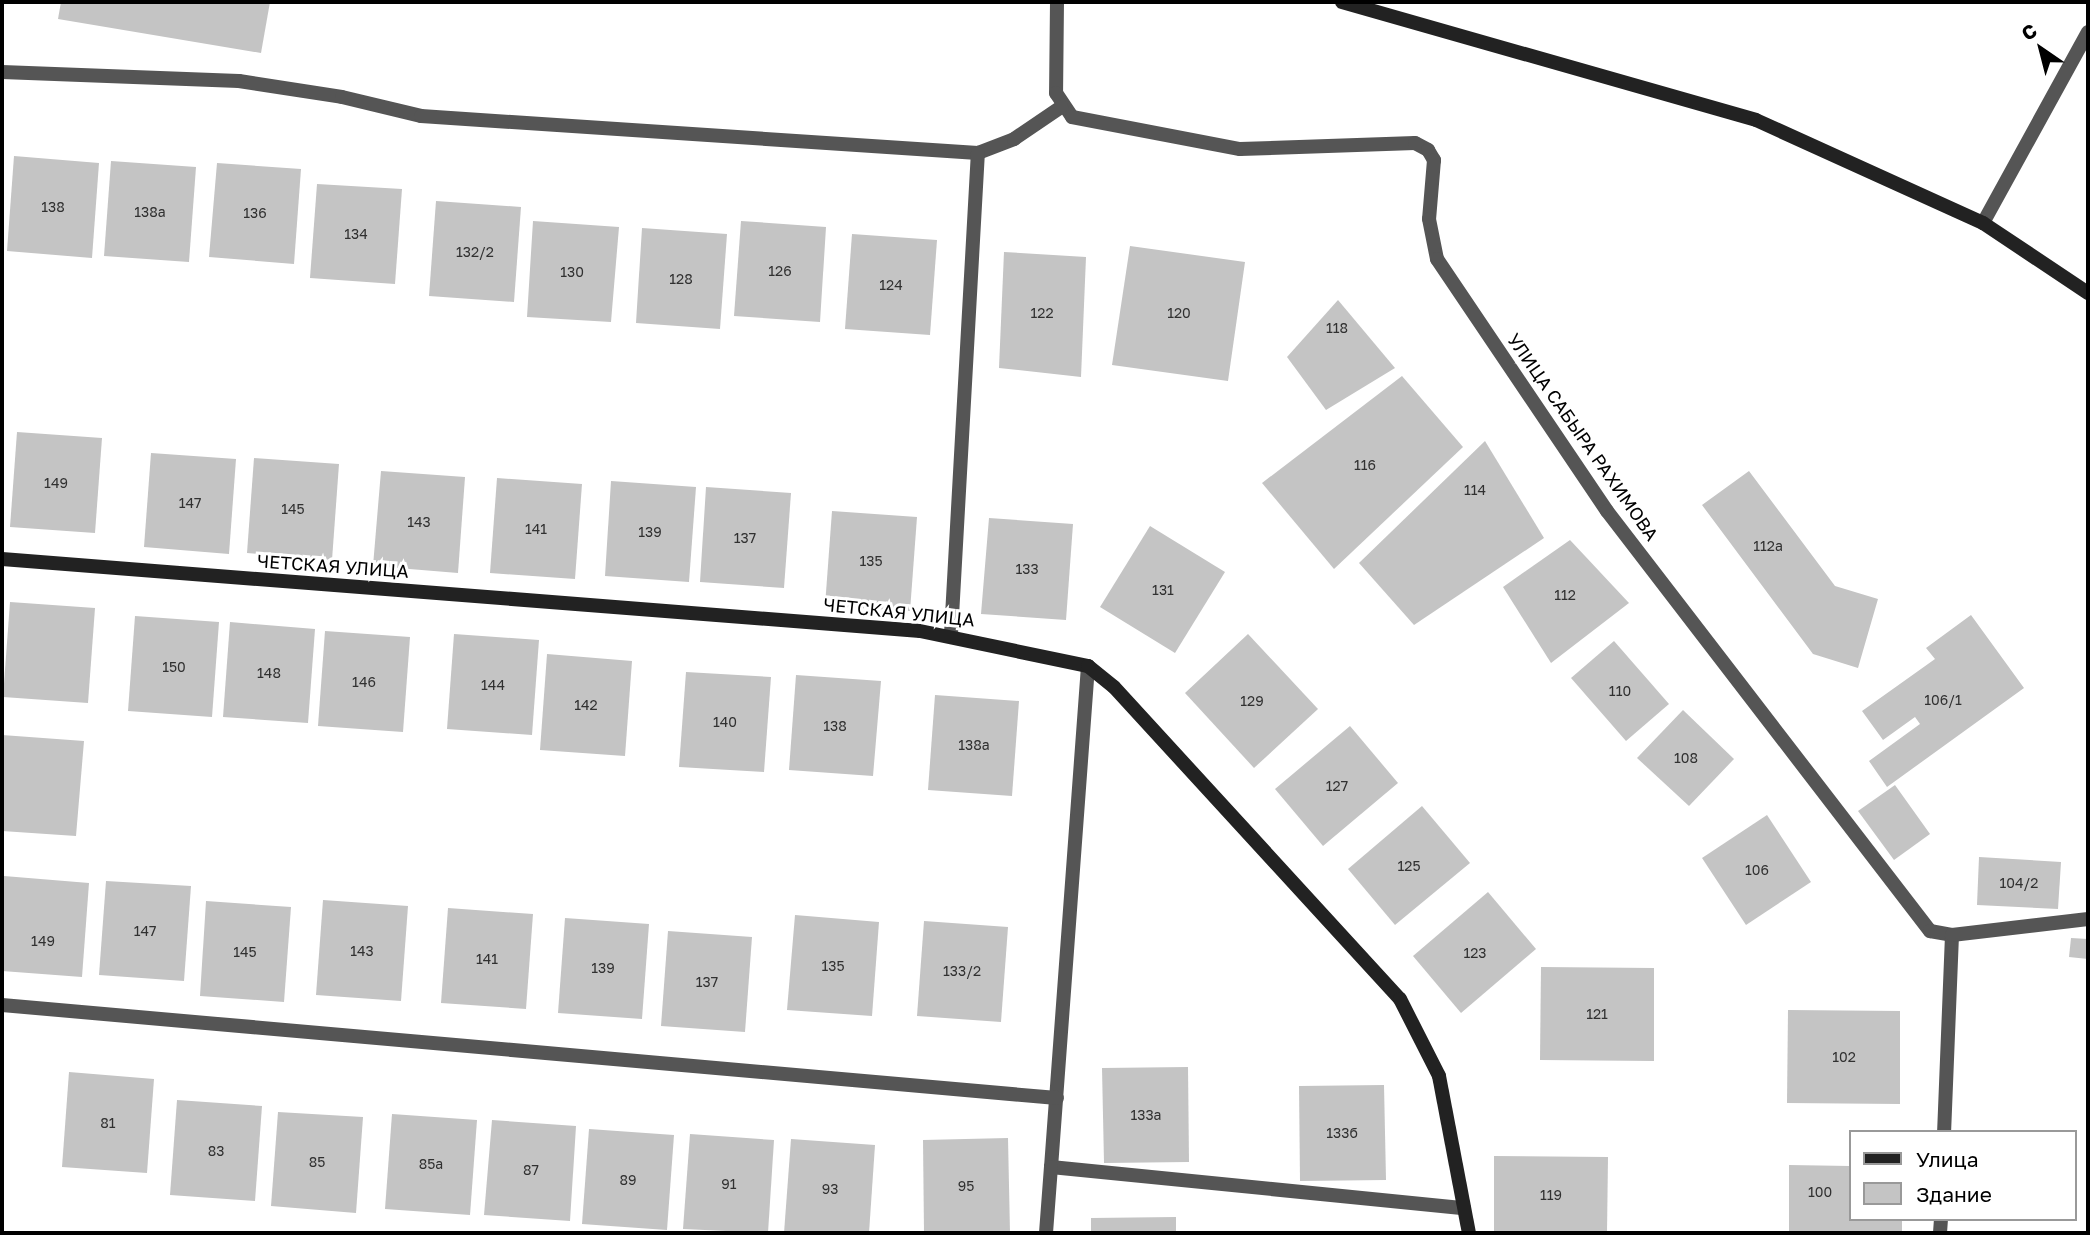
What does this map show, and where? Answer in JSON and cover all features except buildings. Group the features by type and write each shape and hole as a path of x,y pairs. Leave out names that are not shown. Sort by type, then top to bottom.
{"street":[{"path":"2,72 239,81 342,97 421,116 978,153 1014,139 1061,107 1056,93 1058,2"},
{"path":"1342,2 1756,120 1983,223 2085,288"},
{"path":"1983,223 2088,32"},
{"name":"УЛИЦА САБЫРА РАХИМОВА","path":"1061,107 1072,117 1240,149 1415,143 1428,150 1434,160 1429,219 1437,259 1607,511 1930,931 1952,936"},
{"path":"951,634 978,153"},
{"name":"ЧЕТСКАЯ УЛИЦА","path":"2,559 951,634 1088,666 1114,687 1400,999 1439,1076 1469,1233"},
{"path":"1045,1233 1088,666"},
{"path":"1944,1130 1952,936 2088,919"},
{"path":"2,1005 1057,1098"},
{"path":"1051,1167 1464,1208"}]}
